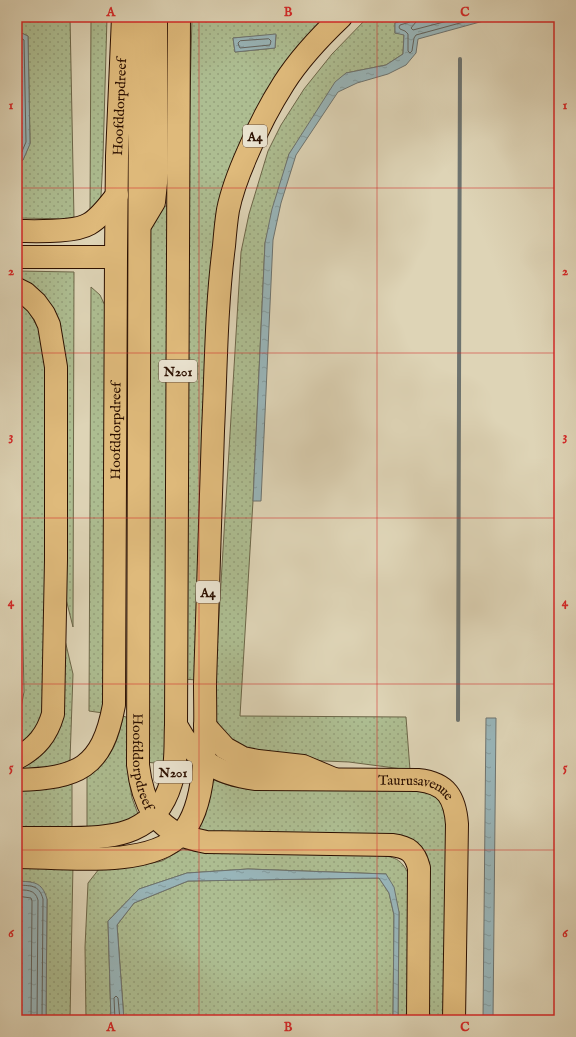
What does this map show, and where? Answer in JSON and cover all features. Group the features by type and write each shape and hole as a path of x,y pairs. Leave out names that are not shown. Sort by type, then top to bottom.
{"main road":[{"name":"Hoofddorpdreef","path":"17,780 46,779 63,776 80,768 94,757 105,741 114,705 116,257 123,17"},
{"name":"Hoofddorpdreef","path":"140,17 138,765 142,791 154,815"},
{"name":"Hoofddorpdreef","path":"140,226 154,202 156,188 156,17"},
{"name":"Hoofddorpdreef","path":"17,838 106,837 132,831 154,815 165,799 172,781 176,725 179,17"},
{"name":"A4","path":"204,726 206,624 219,279 228,209 241,167 261,122 281,88 313,47 342,17"},
{"path":"17,231 53,231 82,227 97,219 117,195"},
{"path":"116,257 140,226"},
{"path":"17,257 116,257"},
{"path":"116,257 139,304"},
{"path":"17,289 30,298 44,314 49,325 56,367 56,552 52,714 49,727 43,736 30,750 17,758"},
{"name":"Taurusavenue","path":"176,725 189,746 210,766 244,777 256,779 426,781 434,783 448,794 453,802 457,824 454,1020"},
{"path":"17,857 118,858 132,856 165,847 181,835 197,808 201,784 204,726"},
{"path":"204,726 225,748 243,758 303,766 334,779"},
{"path":"154,815 170,830 181,835 206,842 392,845 404,846 412,852 419,868 418,1020"}],"green space":[{"path":"17,17 70,17 74,219 17,218 17,163 23,160 30,143 28,36 17,31"},
{"path":"91,17 107,17 101,196 97,208 90,213"},
{"path":"192,17 332,17 233,166 197,680 183,679 188,174","holes":["276,35 275,48 235,52 233,38"]},
{"path":"368,17 415,17 395,23 395,33 404,34 403,54 386,65 346,73 289,154 265,243 253,501 240,716 406,717 410,770 349,762 302,760 252,754 227,738 213,715 241,252 249,214 268,151 281,125 304,89 332,54"},
{"path":"162,206 171,206 165,764 145,762 147,233 156,221"},
{"path":"17,271 74,272 73,627 60,575 60,363 17,283"},
{"path":"91,287 100,295 109,314 103,713 89,711"},
{"path":"17,303 28,310 44,338 51,386 46,698 41,727 17,751 17,728 24,692"},
{"path":"59,615 73,674 70,760 52,768 17,774 17,764 41,748"},
{"path":"123,716 129,718 129,780 132,798 138,814 119,825 87,831 87,777 102,764 112,751 118,736"},
{"path":"211,779 231,786 255,788 417,787 432,794 442,802 448,817 447,1020 426,1020 427,855 422,847 409,839 220,836 198,830 205,816"},
{"path":"72,784 72,833 17,832 17,788 60,787"},
{"path":"183,849 194,851 380,855 397,859 406,869 412,880 409,1020 398,1020 399,912 386,874 248,869 187,873 139,889 108,921 111,1020 86,1020 85,947 88,883 99,869 137,866 162,861"},
{"path":"17,862 73,864 70,1020 46,1020 47,899 31,882 17,881"},
{"path":"379,878 389,893 394,915 393,1020 124,1020 117,925 134,903 188,881"}],"water":[{"path":"415,17 498,17 418,39 416,53 406,65 388,74 357,83 338,92 296,155 281,203 273,240 261,501 253,501 265,243 272,209 289,154 335,82 346,73 386,65 403,54 404,35 395,33 395,23"},
{"path":"17,31 28,36 30,144 23,160 17,163 17,153 19,152"},
{"path":"276,34 275,48 235,52 233,38"},
{"path":"17,363 18,364 21,512 17,511"},
{"path":"486,718 496,718 493,1020 483,1020"},
{"path":"248,869 386,874 394,887 399,912 398,1020 393,1020 394,915 389,893 379,878 188,881 134,903 117,925 124,1020 111,1020 108,921 139,889 187,873"},
{"path":"17,881 32,882 40,886 47,899 46,1020 17,1020"}],"waterway":[{"path":"458,720 460,59"}]}
